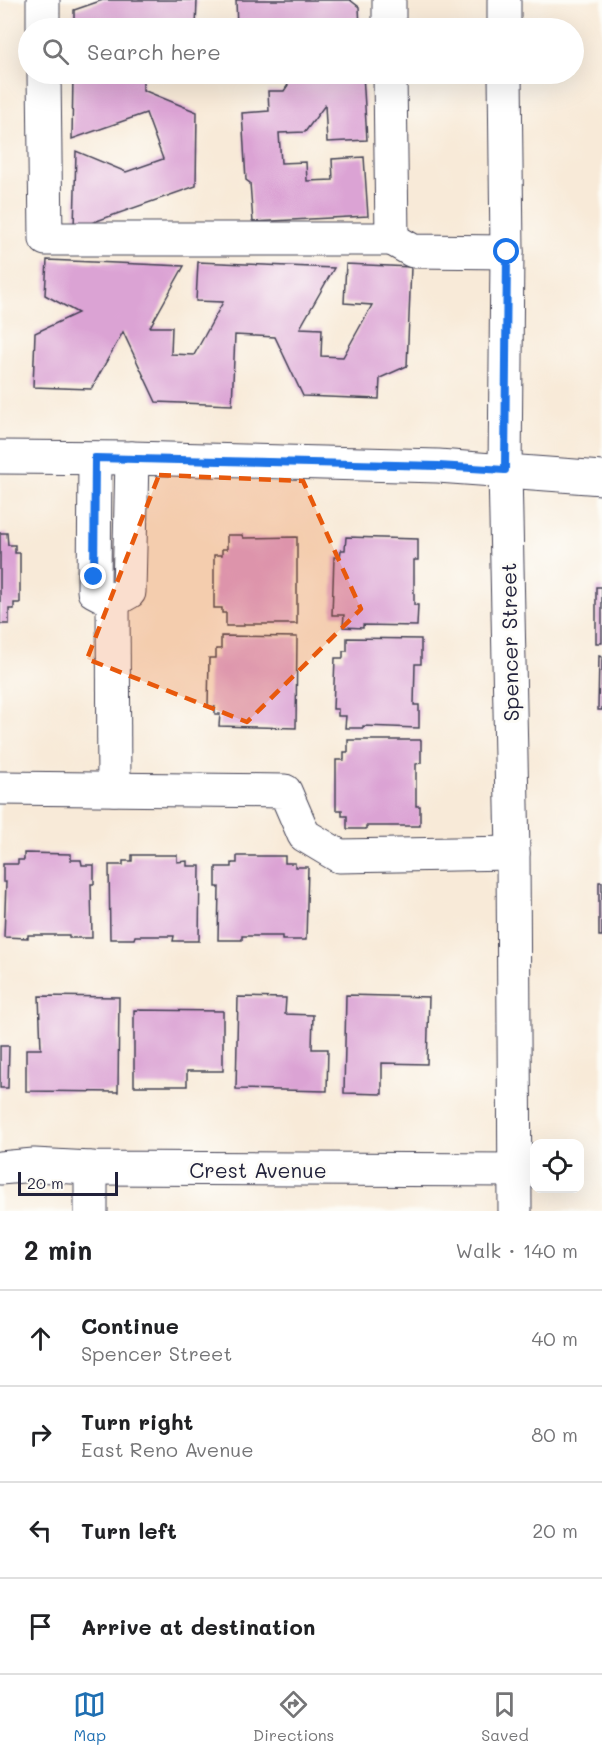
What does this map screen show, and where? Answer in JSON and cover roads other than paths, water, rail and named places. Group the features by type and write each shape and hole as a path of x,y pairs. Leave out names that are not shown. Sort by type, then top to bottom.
{"street":[{"path":"43,0 43,18"},
{"path":"388,0 389,18"},
{"path":"504,0 504,18"},
{"path":"44,84 46,238 392,238 413,251 507,252"},
{"path":"390,84 392,238"},
{"name":"Spencer Street","path":"505,84 507,252 505,470 513,853 515,1211"},
{"path":"0,457 438,466 602,478"},
{"path":"95,458 94,591 113,601"},
{"path":"113,601 129,592 132,458"},
{"path":"113,601 114,789"},
{"path":"0,788 285,791 304,835 339,856 513,853"},
{"name":"Crest Avenue","path":"0,1168 34,1166 515,1170"},
{"path":"91,1168 91,1211"}]}
